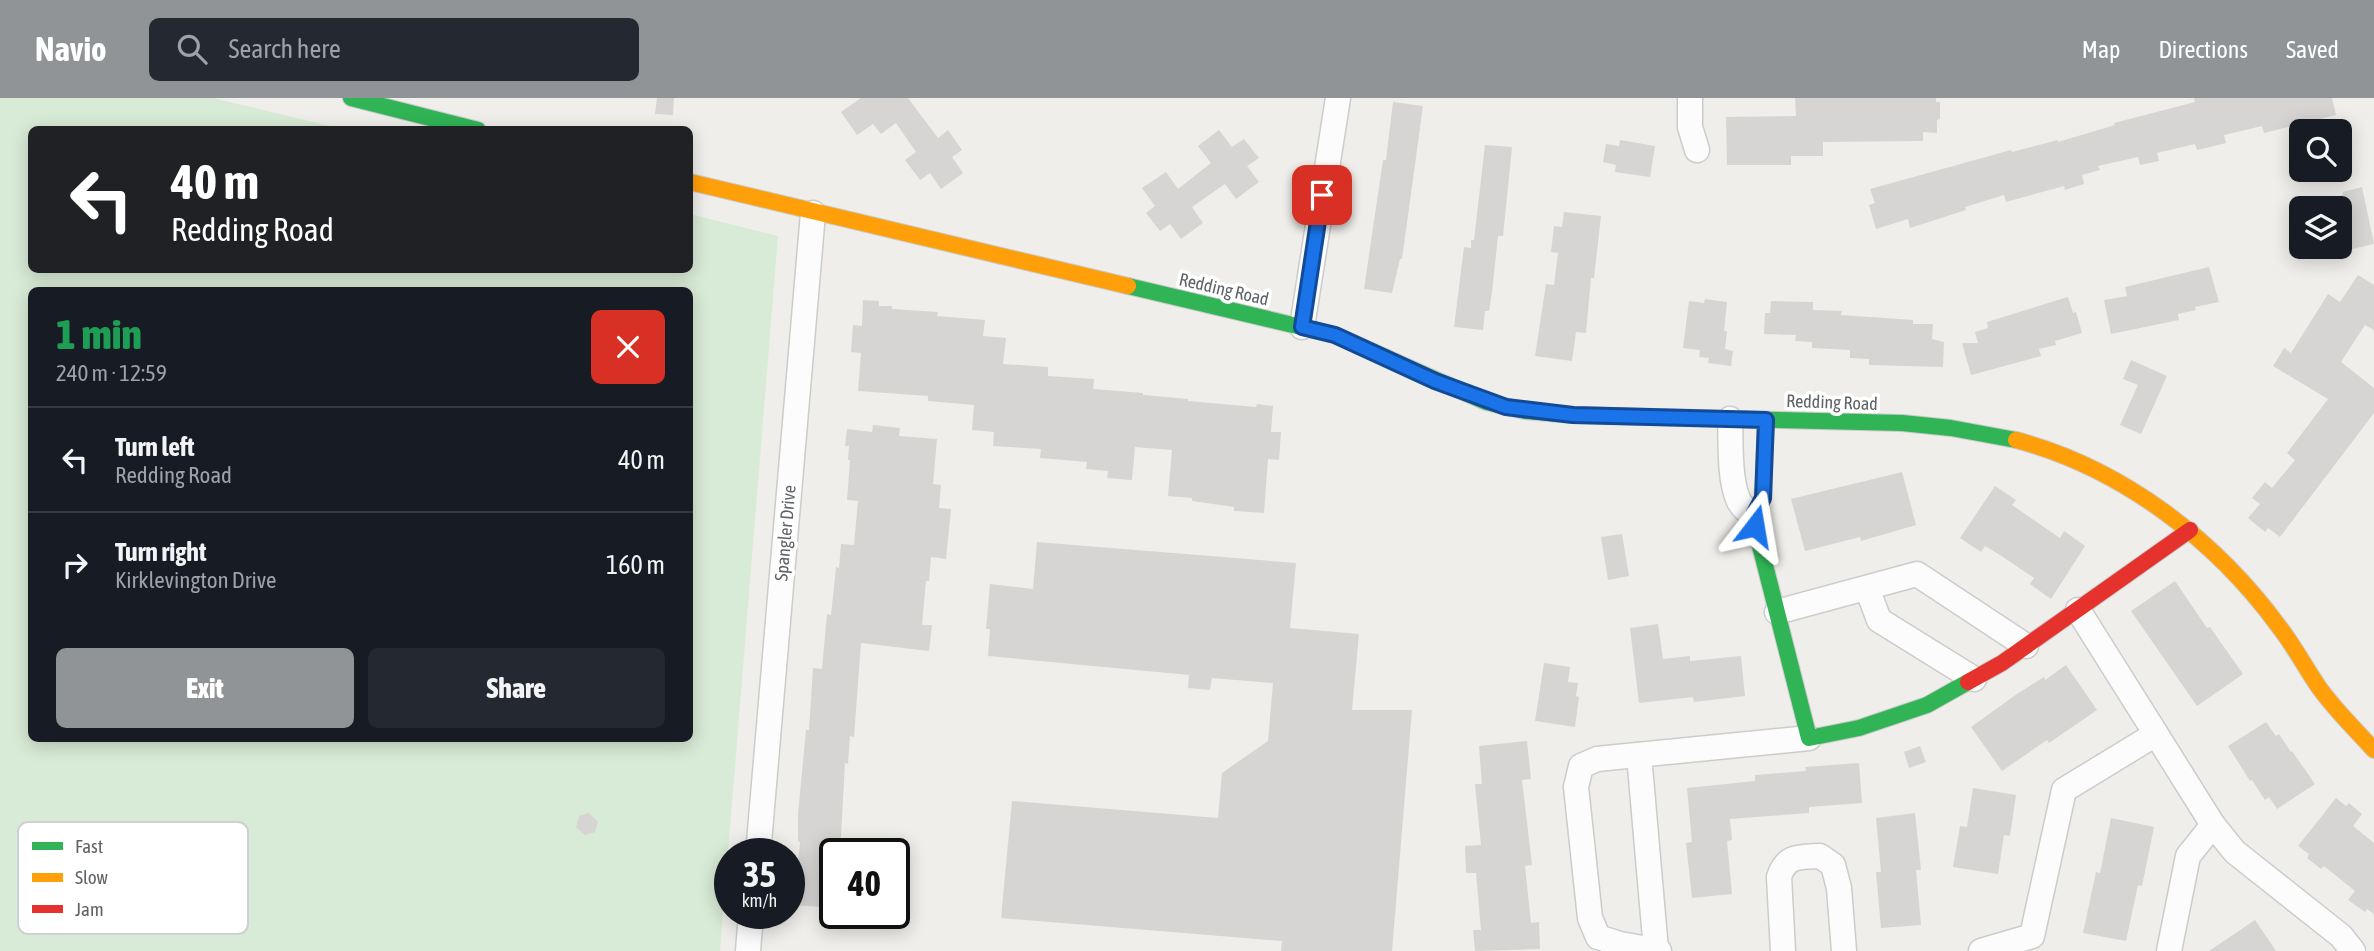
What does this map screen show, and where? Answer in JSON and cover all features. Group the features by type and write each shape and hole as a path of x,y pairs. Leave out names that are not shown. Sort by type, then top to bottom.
{"street":[{"path":"351,98 462,126"},
{"path":"1302,327 1338,98"},
{"path":"1690,98 1690,127 1697,150"},
{"name":"Redding Road","path":"693,183 1335,335 1435,381 1506,407 1573,415 1902,423 1951,428 2019,441 2087,466 2136,493 2190,530 2216,552 2280,627 2318,686 2374,750"},
{"name":"Spangler Drive","path":"759,838 813,213"},
{"path":"1730,419 1734,483 1738,500 1745,510 1754,515"},
{"path":"1766,420 1763,498 1754,515 1809,738"},
{"path":"1639,755 1658,951 1598,937 1590,918 1576,787 1581,766 1597,759 1809,738 1859,728 1927,705 2002,663 2190,530"},
{"path":"1777,611 1917,574 2026,646"},
{"path":"1867,588 1879,620 1974,679"},
{"path":"2078,610 2213,825 2235,852 2341,936 2353,951"},
{"path":"1981,951 2031,943 2064,790 2156,734"},
{"path":"2169,951 2188,856 2213,825"},
{"path":"1783,951 1779,877 1783,866 1795,858 1820,856 1833,865 1839,888 1844,951"},
{"path":"748,951 750,929"}],"green space":[{"path":"0,98 213,98 330,126 28,126 28,273 693,273 693,215 778,236 729,838 714,838 714,929 722,929 720,951 0,951"}],"building":[{"path":"657,98 674,98 673,115 655,114"},
{"path":"861,98 908,98 938,138 948,130 962,150 952,157 963,173 941,189 930,173 920,180 905,160 916,152 896,123 881,134 873,124 857,135 841,112"},
{"path":"1795,98 1936,98 1936,102 1940,102 1940,119 1937,120 1937,133 1923,132 1923,141 1823,142 1823,156 1791,156 1791,165 1727,165 1726,117 1796,116"},
{"path":"2194,98 2332,98 2336,115 2320,119 2289,119 2289,127 2264,133 2262,126 2224,135 2226,143 2197,150 2195,144 2157,153 2159,161 2140,165 2138,157 2098,166 2100,170 2082,175 2084,184 2065,190 2064,186 2006,202 2004,195 1910,228 1908,219 1876,229 1869,205 1875,203 1870,189 2011,150 2012,152 2058,142 2115,125 2114,123 2195,102"},
{"path":"1393,102 1423,106 1402,259 1392,293 1364,289"},
{"path":"1219,130 1232,147 1244,139 1259,158 1247,166 1259,182 1236,199 1225,184 1192,207 1203,223 1181,239 1170,224 1160,231 1146,213 1155,206 1142,188 1166,172 1178,189 1211,163 1198,146"},
{"path":"1620,140 1655,146 1650,177 1615,172 1616,165 1603,162 1606,144 1619,146"},
{"path":"1485,145 1512,147 1503,236 1498,236 1489,311 1485,311 1483,330 1454,327 1464,247 1471,248 1471,240 1474,240"},
{"path":"2362,187 2374,244 2352,249 2352,196 2340,196 2343,192"},
{"path":"1564,212 1601,216 1586,333 1576,332 1572,361 1535,356 1546,284 1554,285 1558,253 1551,252 1554,226 1562,227"},
{"path":"2209,267 2219,302 2178,314 2179,320 2111,334 2104,300 2127,296 2125,287"},
{"path":"2358,275 2374,285 2374,330 2365,325 2341,362 2374,388 2374,413 2280,537 2268,528 2265,532 2248,518 2260,504 2252,498 2265,482 2272,488 2295,460 2287,453 2328,399 2273,366 2284,348 2291,353 2328,294 2340,302"},
{"path":"2068,297 2082,333 2055,341 2056,345 2039,349 2041,356 1971,375 1962,343 1978,343 1975,332 1988,328 1987,322"},
{"path":"1705,299 1727,302 1725,349 1733,351 1731,366 1708,363 1709,358 1699,357 1700,350 1683,348 1689,301 1704,303"},
{"path":"863,300 879,301 879,306 892,306 892,309 938,312 937,316 985,320 983,336 1006,338 1003,364 1048,367 1048,376 1094,379 1093,389 1143,393 1188,401 1273,406 1271,432 1281,432 1279,460 1268,459 1264,513 1234,511 1234,507 1168,496 1172,450 1135,447 1132,480 1107,478 1108,471 1086,469 1087,462 1040,458 1041,449 993,446 994,432 972,430 974,405 928,401 928,396 858,391 861,353 851,352 853,325 862,326"},
{"path":"1771,301 1813,302 1813,310 1842,311 1841,315 1933,324 1932,339 1944,342 1943,367 1869,365 1869,359 1850,358 1850,350 1812,348 1812,342 1795,341 1796,335 1764,334 1765,313 1770,313"},
{"path":"2131,360 2167,376 2141,434 2120,425 2138,385 2123,379"},
{"path":"873,425 900,428 899,436 937,439 933,484 941,485 939,508 951,509 946,559 931,557 929,581 926,581 922,625 932,625 929,651 861,643 854,737 850,736 848,764 845,763 841,838 819,838 819,907 805,906 805,838 798,838 798,814 806,730 809,730 813,668 822,669 827,614 831,615 841,544 854,545 858,501 847,500 850,460 849,446 845,446 847,429 872,432"},
{"path":"1902,472 1916,525 1861,541 1860,537 1805,551 1791,499"},
{"path":"1995,486 2016,500 2012,505 2060,538 2064,531 2085,546 2051,599 2030,584 2034,578 2000,555 1985,546 1981,552 1960,538"},
{"path":"1622,534 1629,576 1608,580 1601,537"},
{"path":"1037,542 1296,563 1290,628 1359,634 1352,710 1412,710 1392,951 1281,951 1282,941 1001,918 1012,801 1218,818 1222,773 1268,741 1273,683 1212,678 1210,690 1188,688 1189,675 988,656 990,629 986,629 990,584 1033,589"},
{"path":"2175,581 2243,674 2197,706 2131,611"},
{"path":"1658,624 1663,659 1690,656 1690,661 1741,656 1745,696 1694,702 1693,697 1639,703 1630,628"},
{"path":"1544,663 1570,667 1568,682 1578,683 1575,727 1535,721"},
{"path":"2066,665 2097,710 2002,771 1971,727 2017,694 2044,677 2045,680"},
{"path":"2266,722 2276,736 2279,734 2315,784 2277,809 2269,797 2265,800 2252,780 2250,781 2228,746"},
{"path":"1527,741 1531,779 1522,780 1532,865 1525,866 1531,923 1539,922 1540,949 1475,951 1473,930 1481,930 1476,873 1466,873 1465,846 1481,845 1475,784 1482,784 1479,746"},
{"path":"1920,746 1926,762 1909,768 1904,752"},
{"path":"1859,763 1862,803 1809,807 1809,813 1730,819 1732,840 1727,841 1732,894 1692,898 1686,843 1692,842 1687,788 1755,781 1755,775 1806,771 1805,767"},
{"path":"1973,788 2016,795 2010,836 2004,835 1998,874 1953,867 1960,826 1967,827"},
{"path":"2336,798 2346,806 2349,803 2362,814 2353,826 2374,843 2374,914 2367,909 2365,912 2348,900 2355,891 2324,866 2321,869 2307,858 2309,854 2298,846"},
{"path":"589,813 598,822 595,832 585,835 576,827 579,816"},
{"path":"1915,813 1921,870 1916,870 1921,925 1881,928 1876,872 1881,872 1876,818"},
{"path":"2111,818 2154,827 2142,886 2138,885 2126,941 2083,933 2096,872 2100,873"},
{"path":"2255,920 2276,951 2209,951"}],"traffic: fast":[{"path":"351,98 462,126"},
{"path":"1128,286 1335,335 1486,402 1525,411 1573,415 1902,423 1951,428 2016,440"},
{"path":"1766,420 1763,498 1754,515 1755,526 1809,738 1859,728 1927,705 1968,682"}],"traffic: slow":[{"path":"693,183 1128,286"},
{"path":"2016,440 2093,469 2164,512 2196,537 2227,565 2255,596 2324,694 2374,750"}],"traffic: jam":[{"path":"1968,682 2002,663 2190,530"}],"route":[{"path":"1322,195 1302,327 1335,335 1486,402 1525,411 1573,415 1766,420 1763,498 1754,515 1755,526"}]}
